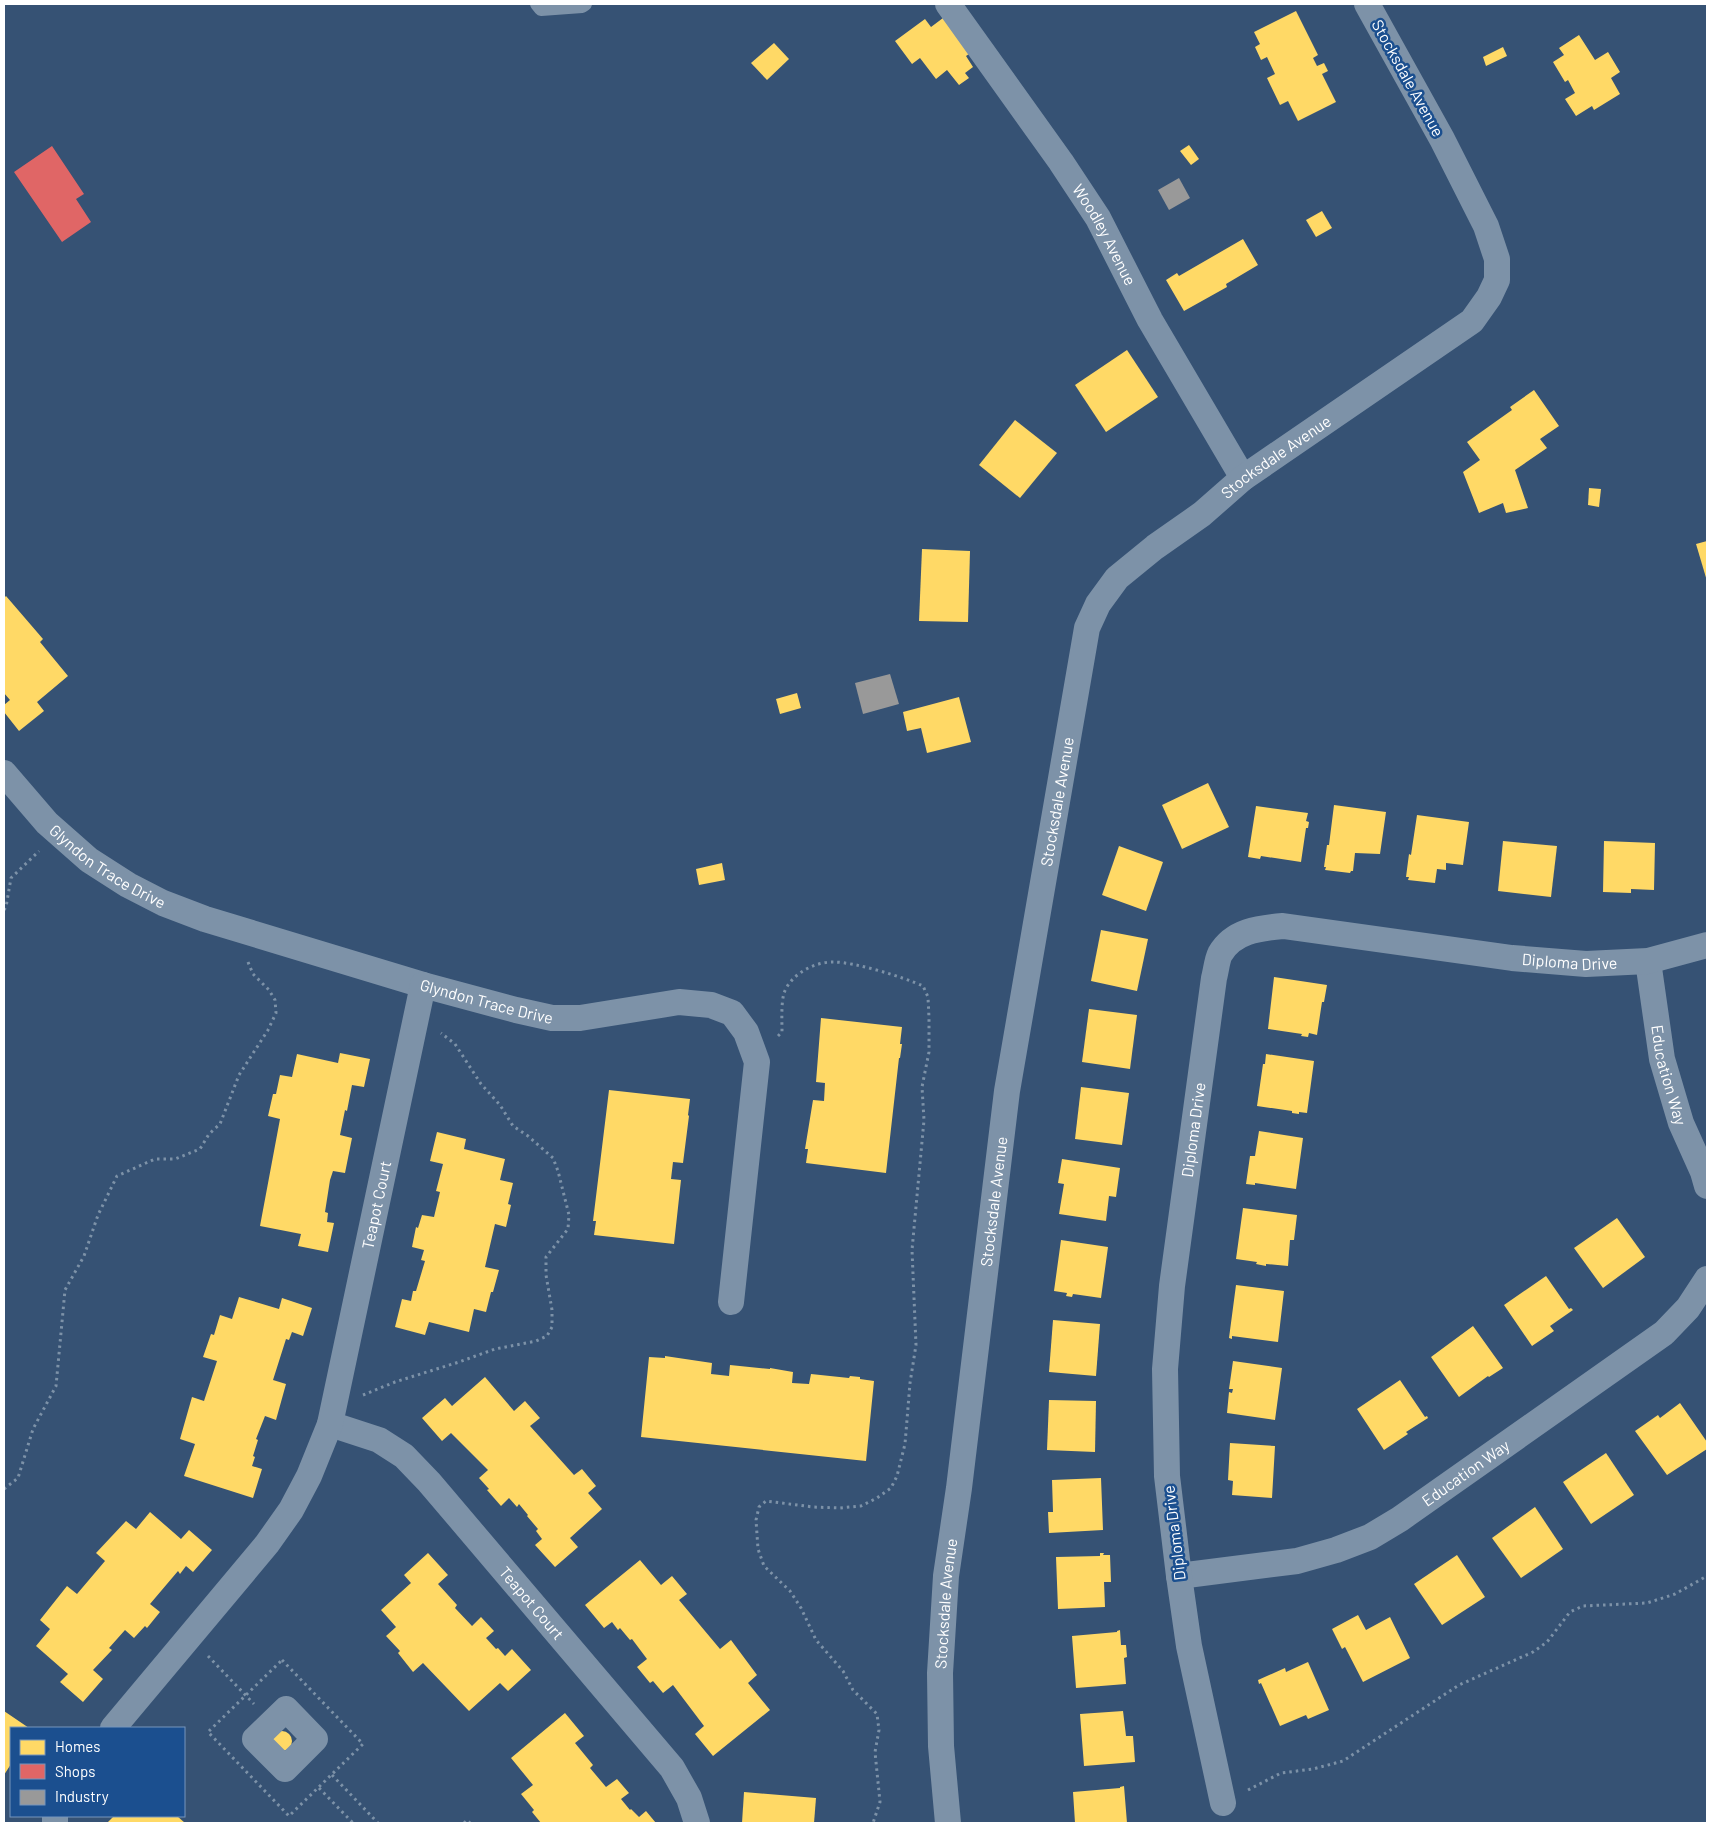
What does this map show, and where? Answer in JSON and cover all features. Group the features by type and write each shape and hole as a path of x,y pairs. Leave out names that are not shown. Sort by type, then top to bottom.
{"street":[{"name":"Woodley Avenue","path":"948,4 1061,162 1098,218 1150,320 1243,478"},
{"name":"Stocksdale Avenue","path":"948,1823 941,1746 940,1673 946,1576 959,1488 1007,1091 1087,628 1098,604 1117,578 1155,547 1202,514 1243,478 1472,321 1489,298 1497,280 1497,259 1486,226 1442,139 1367,4"},
{"name":"Glyndon Trace Drive","path":"4,773 47,823 89,860 128,885 163,903 205,919 423,985 552,1018 580,1018 679,1002 711,1005 732,1014 746,1032 757,1062 731,1302"},
{"name":"Diploma Drive","path":"1223,1803 1189,1646 1179,1576 1167,1476 1164,1369 1172,1286 1214,978 1220,955 1232,940 1253,929 1283,926 1512,958 1586,964 1648,961 1707,945"},
{"name":"Education Way","path":"1648,961 1662,1059 1681,1123 1703,1172 1707,1186"},
{"name":"Teapot Court","path":"114,1727 267,1544 292,1510 309,1476 330,1424 423,985"},
{"name":"Education Way","path":"1179,1576 1297,1562 1370,1537 1400,1519 1664,1333 1688,1308 1707,1279"},
{"name":"Teapot Court","path":"330,1424 379,1440 404,1456 429,1482 672,1768 689,1798 698,1823"}],"lane":[{"path":"537,4 541,9 582,6 585,4"}],"path":[{"path":"4,910 11,878 58,832"},
{"path":"4,1489 18,1478 33,1429 56,1386 65,1290 84,1256 98,1215 117,1176 155,1159 175,1160 200,1149 210,1134 220,1124 240,1075 268,1030 276,1013 275,1000 269,990 253,974 248,962 253,934"},
{"path":"757,1062 782,1032 784,995 789,984 801,972 820,964 835,962 911,981 923,986 928,998 929,1052 922,1087 924,1120 912,1250 916,1345 910,1383 905,1444 897,1476 891,1488 861,1506 840,1508 813,1507 766,1501 760,1507 756,1520 758,1549 764,1566 790,1591 801,1608 816,1640 843,1671 853,1690 877,1714 879,1730 875,1752 880,1802 873,1823"},
{"path":"336,1397 364,1395 395,1382 495,1349 536,1341 547,1336 552,1327 546,1257 568,1229 569,1215 558,1170 553,1158 528,1136 513,1126 500,1105 481,1084 455,1044 444,1034 414,1023"},
{"path":"1223,1803 1281,1773 1313,1769 1343,1761 1459,1686 1533,1652 1546,1642 1570,1612 1583,1606 1647,1603 1675,1594 1707,1576"},
{"path":"190,1637 272,1722"},
{"path":"332,1775 377,1823"},
{"path":"319,1788 353,1823"},
{"path":"464,1823 467,1820 470,1823"}],"building: Homes":[{"path":"1296,11 1318,55 1313,58 1317,66 1324,63 1328,71 1322,74 1336,102 1298,121 1288,101 1280,105 1267,78 1275,74 1267,57 1261,60 1255,47 1260,44 1254,32"},
{"path":"943,18 969,54 966,56 973,67 965,73 969,78 959,85 947,70 936,79 920,58 912,64 895,41 925,19 931,27"},
{"path":"1579,35 1595,60 1608,52 1620,72 1611,78 1620,94 1594,110 1592,106 1576,116 1565,99 1575,93 1568,80 1565,82 1553,62 1564,55 1559,48"},
{"path":"774,43 789,59 767,80 751,63"},
{"path":"1503,47 1507,56 1486,66 1483,57"},
{"path":"1189,145 1199,159 1191,165 1180,151"},
{"path":"1322,211 1332,228 1316,237 1306,220"},
{"path":"1243,239 1258,265 1226,284 1227,287 1184,311 1166,280 1177,273 1179,276"},
{"path":"1127,350 1158,397 1106,432 1075,385"},
{"path":"1534,390 1559,426 1540,439 1547,448 1515,470 1528,508 1506,513 1503,503 1479,513 1463,472 1480,460 1467,442 1512,410 1510,407"},
{"path":"1015,420 1057,453 1020,498 979,465"},
{"path":"1589,488 1601,489 1599,507 1588,505"},
{"path":"1707,541 1707,581 1696,544"},
{"path":"922,549 970,551 968,622 919,621"},
{"path":"6,596 43,639 40,642 68,676 37,702 44,711 19,731 4,712 4,705 10,700 4,693 4,598"},
{"path":"797,693 801,708 780,714 776,699"},
{"path":"959,697 971,742 927,753 921,728 907,731 903,712"},
{"path":"1208,783 1229,827 1182,849 1162,805"},
{"path":"1334,805 1386,812 1380,854 1355,853 1353,871 1350,873 1325,870 1326,867 1324,867"},
{"path":"1256,806 1308,813 1306,821 1309,822 1308,828 1306,828 1301,862 1261,856 1260,859 1248,857"},
{"path":"1417,815 1469,822 1463,865 1446,863 1446,870 1437,869 1435,883 1408,880 1409,877 1406,877"},
{"path":"1503,841 1557,846 1551,897 1498,891"},
{"path":"1604,841 1655,843 1654,890 1631,889 1631,893 1603,892"},
{"path":"1119,846 1163,862 1146,911 1102,895"},
{"path":"722,863 725,880 699,885 696,869"},
{"path":"1101,930 1148,939 1137,991 1091,981"},
{"path":"1274,977 1327,985 1324,1002 1322,1002 1317,1035 1309,1033 1308,1037 1301,1036 1302,1034 1268,1029"},
{"path":"1089,1009 1137,1015 1130,1069 1082,1062"},
{"path":"821,1018 902,1027 900,1044 902,1044 886,1173 806,1163 808,1149 805,1149 813,1100 824,1101 825,1083 816,1082"},
{"path":"340,1053 370,1059 364,1087 352,1085 347,1111 345,1110 340,1135 352,1138 345,1173 333,1171 330,1180 325,1212 328,1213 327,1222 334,1223 328,1252 298,1246 301,1234 260,1226 280,1119 268,1116 280,1075 292,1077 297,1054 338,1063"},
{"path":"1266,1054 1314,1061 1307,1113 1299,1112 1299,1114 1292,1113 1292,1111 1257,1106"},
{"path":"1081,1087 1129,1093 1122,1145 1075,1139"},
{"path":"609,1090 690,1099 683,1163 673,1162 671,1179 681,1180 674,1244 594,1235 596,1221 593,1221"},
{"path":"1259,1131 1303,1138 1296,1189 1255,1183 1255,1185 1246,1184 1250,1156 1255,1156"},
{"path":"437,1132 466,1139 464,1149 505,1159 500,1180 513,1183 508,1204 511,1205 506,1227 495,1224 485,1267 499,1270 486,1312 474,1309 469,1332 429,1322 425,1335 395,1327 402,1299 411,1301 425,1261 421,1260 424,1250 412,1247 416,1227 418,1228 422,1215 434,1217 440,1192 436,1191 443,1164 430,1161"},
{"path":"1062,1159 1120,1168 1116,1197 1109,1196 1106,1221 1059,1214 1064,1184 1058,1183"},
{"path":"1243,1208 1297,1215 1294,1240 1290,1240 1288,1266 1266,1264 1266,1266 1256,1264 1257,1262 1236,1259"},
{"path":"1617,1218 1645,1257 1603,1288 1574,1248"},
{"path":"1061,1240 1108,1247 1101,1298 1073,1294 1072,1297 1066,1296 1067,1293 1054,1291"},
{"path":"1546,1276 1569,1309 1573,1310 1550,1326 1554,1331 1532,1346 1504,1305"},
{"path":"1236,1285 1284,1291 1278,1342 1232,1336 1232,1339 1229,1338"},
{"path":"239,1297 279,1309 282,1298 312,1308 303,1336 292,1332 289,1340 286,1339 273,1380 286,1384 276,1420 265,1416 256,1439 258,1440 252,1466 262,1469 253,1498 184,1476 195,1444 180,1439 192,1397 204,1401 217,1361 203,1357 211,1334 214,1335 220,1315 232,1319"},
{"path":"1053,1320 1100,1324 1096,1376 1049,1372"},
{"path":"1473,1326 1503,1368 1488,1376 1459,1397 1431,1357"},
{"path":"665,1356 712,1363 711,1374 729,1376 730,1365 793,1372 792,1383 809,1384 811,1374 849,1378 850,1376 860,1377 860,1379 874,1381 866,1461 641,1437 649,1357 665,1358"},
{"path":"1233,1361 1282,1368 1275,1420 1227,1413 1229,1392 1232,1393 1233,1389 1229,1389"},
{"path":"485,1377 514,1411 525,1401 540,1418 530,1426 574,1475 582,1469 596,1486 588,1493 602,1509 570,1538 578,1547 555,1567 535,1545 542,1539 536,1531 538,1529 519,1504 517,1507 509,1498 501,1506 479,1478 488,1470 451,1433 442,1441 422,1418 445,1398 452,1406"},
{"path":"1400,1380 1425,1417 1427,1416 1428,1418 1406,1432 1408,1434 1384,1450 1357,1409"},
{"path":"1049,1400 1096,1401 1095,1452 1047,1450"},
{"path":"1680,1403 1707,1442 1707,1449 1667,1475 1635,1431 1658,1415 1660,1418"},
{"path":"1230,1443 1275,1446 1272,1498 1232,1495 1233,1481 1228,1480"},
{"path":"1606,1453 1634,1495 1591,1524 1563,1482"},
{"path":"1101,1478 1103,1530 1049,1533 1048,1512 1053,1512 1052,1480"},
{"path":"1535,1507 1563,1549 1521,1578 1492,1538"},
{"path":"150,1512 181,1539 189,1530 212,1550 193,1572 186,1566 180,1574 178,1571 150,1604 160,1612 147,1628 145,1626 134,1638 125,1630 109,1648 112,1650 93,1670 103,1679 83,1702 60,1682 68,1674 36,1646 50,1629 40,1620 67,1586 77,1594 105,1561 96,1553 126,1521 136,1529"},
{"path":"428,1553 448,1575 438,1584 457,1605 455,1608 472,1626 481,1617 494,1631 486,1638 496,1649 498,1648 505,1656 512,1649 531,1670 508,1691 500,1683 469,1711 423,1663 413,1672 398,1653 400,1651 386,1636 396,1627 381,1610 411,1583 404,1575"},
{"path":"1100,1553 1110,1555 1111,1582 1104,1582 1105,1607 1058,1609 1056,1557 1100,1556"},
{"path":"1457,1555 1485,1597 1442,1625 1414,1584"},
{"path":"640,1560 661,1585 672,1576 687,1594 679,1600 720,1649 731,1640 757,1675 748,1683 770,1710 713,1756 695,1734 704,1726 673,1685 663,1693 653,1681 650,1683 637,1667 647,1659 632,1639 630,1640 620,1628 618,1630 612,1622 604,1628 585,1605"},
{"path":"1358,1615 1366,1630 1390,1617 1410,1658 1363,1682 1345,1647 1342,1649 1332,1629"},
{"path":"1120,1630 1121,1645 1126,1645 1127,1657 1124,1658 1126,1684 1076,1688 1072,1636 1117,1632"},
{"path":"1308,1662 1329,1710 1308,1719 1306,1715 1280,1726 1258,1680 1285,1668 1286,1672"},
{"path":"4,1711 28,1727 10,1727 10,1766 4,1775"},
{"path":"1123,1711 1126,1736 1133,1736 1135,1762 1084,1766 1080,1714"},
{"path":"565,1713 584,1736 575,1743 593,1765 590,1768 606,1787 617,1779 629,1793 621,1799 630,1810 639,1817 646,1811 656,1823 541,1823 532,1812 534,1810 521,1794 533,1785 511,1758"},
{"path":"282,1731 289,1734 292,1741 289,1748 282,1751 275,1748 272,1741 275,1734"},
{"path":"1124,1786 1127,1823 1075,1823 1073,1792 1120,1788"},
{"path":"744,1792 816,1798 814,1823 742,1823"},
{"path":"113,1817 178,1817 185,1823 107,1823"}],"building: Shops":[{"path":"52,146 84,194 76,199 91,222 62,242 14,172"}],"building: Industry":[{"path":"1179,178 1190,198 1169,210 1158,190"},
{"path":"890,674 899,704 863,714 855,683"}]}
